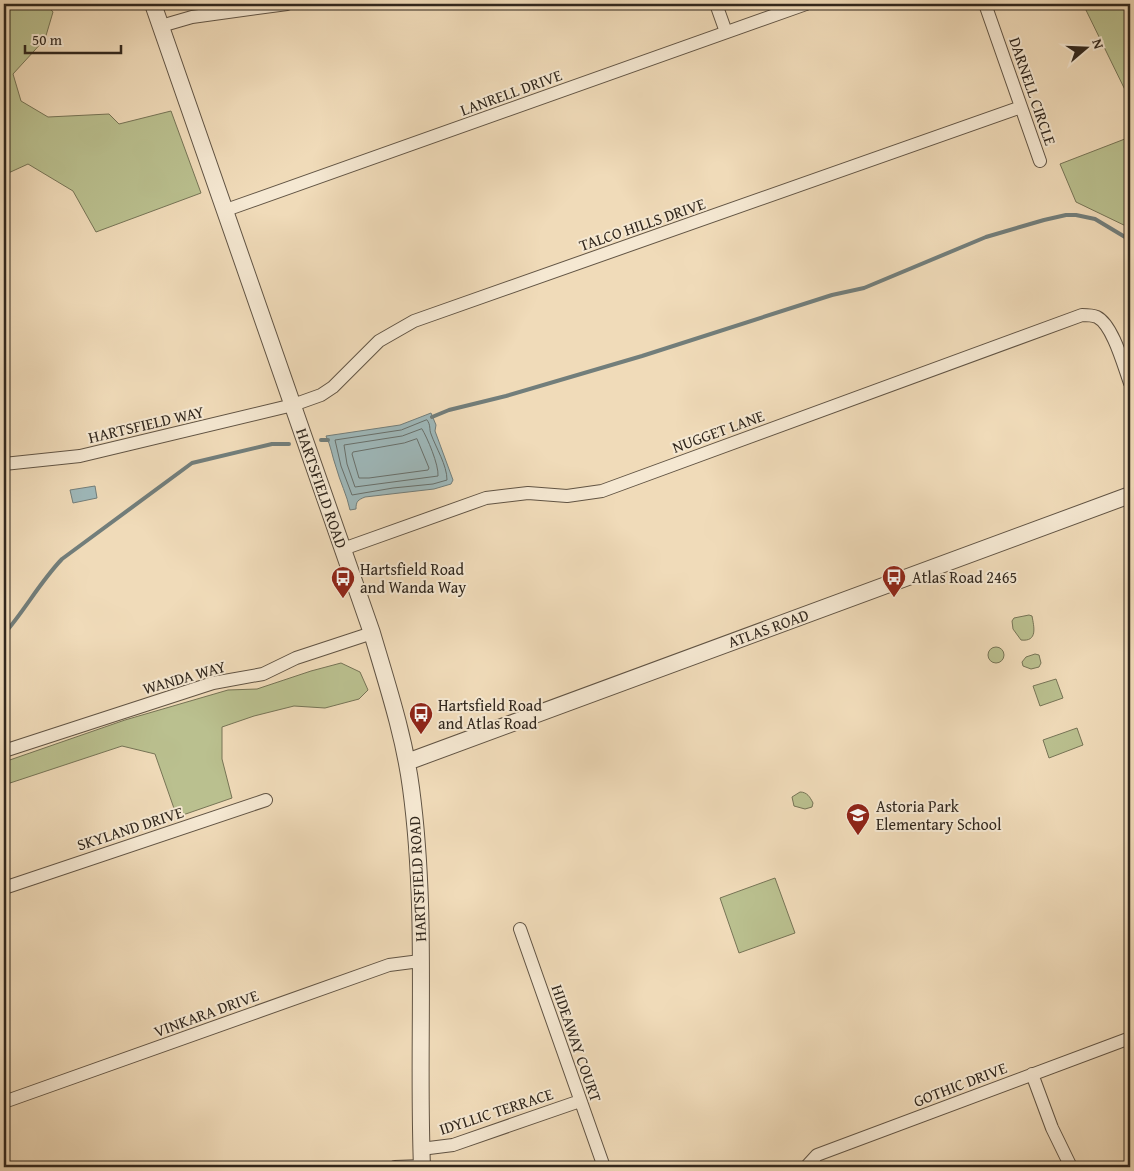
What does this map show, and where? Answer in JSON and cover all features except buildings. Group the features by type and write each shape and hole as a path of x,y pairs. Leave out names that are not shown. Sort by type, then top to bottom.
{"street":[{"name":"HARTSFIELD ROAD","path":"153,4 372,633 394,710 411,788 418,859 422,1167"},
{"path":"161,26 192,17 287,4"},
{"path":"716,4 726,32"},
{"name":"LANRELL DRIVE","path":"226,210 806,4"},
{"name":"DARNELL CIRCLE","path":"985,4 1040,161"},
{"name":"TALCO HILLS DRIVE","path":"294,405 320,395 334,387 380,341 414,321 1021,107"},
{"name":"NUGGET LANE","path":"343,549 486,498 528,493 567,496 602,491 1068,318 1082,315 1098,317 1105,323 1130,383"},
{"name":"HARTSFIELD WAY","path":"4,464 80,456 294,405"},
{"name":"ATLAS ROAD","path":"406,762 1130,495"},
{"name":"WANDA WAY","path":"4,750 213,683 263,674 296,658 372,633"},
{"name":"SKYLAND DRIVE","path":"4,888 266,800"},
{"name":"HIDEAWAY COURT","path":"520,929 604,1167"},
{"name":"VINKARA DRIVE","path":"4,1102 389,965 420,960"},
{"name":"GOTHIC DRIVE","path":"806,1167 818,1156 1130,1038"},
{"path":"1032,1074 1052,1128 1071,1167"},
{"name":"IDYLLIC TERRACE","path":"421,1149 453,1145 580,1102"},
{"path":"395,1167 422,1167"}],"green space":[{"path":"19,4 46,4 53,12 45,39 13,74 21,101 48,117 109,114 119,124 171,111 201,193 96,232 73,191 28,164 4,175 4,9"},
{"path":"1083,4 1130,4 1130,105 1129,98"},
{"path":"1130,137 1130,228 1076,202 1060,164"},
{"path":"1032,616 1034,633 1030,639 1021,640 1013,629 1012,621 1014,618"},
{"path":"993,647 999,647 1004,652 1002,661 993,663 988,658 988,652"},
{"path":"1035,654 1039,655 1041,663 1039,667 1031,669 1023,666 1022,662 1026,657"},
{"path":"341,663 360,672 368,690 359,699 325,708 294,706 254,716 222,727 222,759 232,798 177,817 155,754 122,746 4,785 4,762 125,720 228,690 257,689"},
{"path":"1056,679 1063,698 1040,706 1033,686"},
{"path":"1077,728 1083,745 1049,758 1043,740"},
{"path":"800,792 805,793 809,797 813,803 812,807 805,809 794,806 792,797"},
{"path":"775,878 795,933 739,953 720,898"}],"water":[{"path":"431,413 436,425 435,431 453,480 451,484 434,489 365,497 358,501 356,509 350,510 326,436 400,425"},
{"path":"95,486 97,498 73,503 70,490"}],"waterway":[{"path":"432,417 449,410 506,396 642,356 832,295 864,288 986,237 1044,220 1066,215 1095,219 1130,240"},
{"path":"321,440 328,440"},
{"path":"4,634 62,559 192,463 272,444 289,444"}],"place":[{"name":"Atlas Road 2465","path":"894,598"},
{"name":"Hartsfield Road and Wanda Way","path":"343,599"},
{"name":"Hartsfield Road and Atlas Road","path":"421,735"},
{"name":"Astoria Park Elementary School","path":"858,836"}]}
